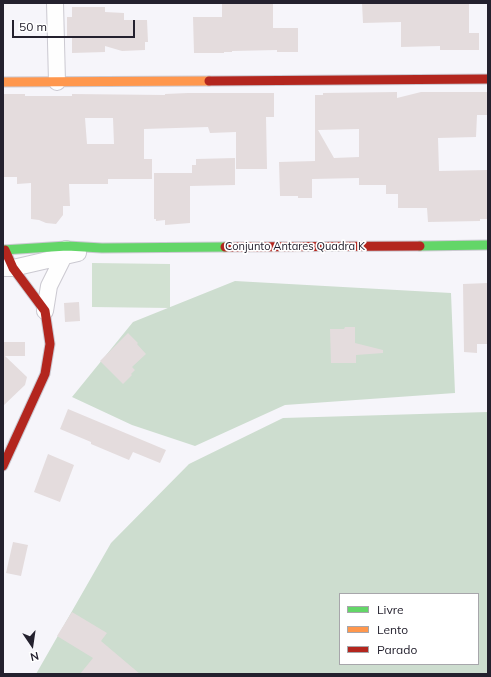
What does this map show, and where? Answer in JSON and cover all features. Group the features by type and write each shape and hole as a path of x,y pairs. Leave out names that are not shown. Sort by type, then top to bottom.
{"street":[{"path":"55,3 57,82"},
{"path":"3,82 488,79"},
{"name":"Conjunto Antares Quadra K","path":"8,268 66,251 102,248 488,246"},
{"path":"3,466 7,448 46,374 50,344 45,311 49,286 66,251 4,250 8,268 45,311"}],"green space":[{"path":"92,263 170,264 170,308 92,307"},
{"path":"235,281 451,293 455,393 285,405 195,446 132,425 72,397 133,322"},
{"path":"488,412 488,674 36,674 111,543 189,464 283,418"}],"building":[{"path":"222,3 273,3 273,28 298,28 298,52 277,52 277,50 194,53 193,17 222,17"},
{"path":"362,3 469,3 469,33 479,33 479,50 440,50 440,46 401,47 401,22 363,23"},
{"path":"72,7 105,7 105,12 124,13 124,20 147,20 148,42 145,42 145,50 122,51 105,46 105,52 72,53 72,37 67,37 67,17 72,17"},
{"path":"397,92 397,98 421,92 488,92 488,115 477,115 476,137 438,138 439,171 488,170 488,219 480,219 480,221 428,222 427,208 398,208 398,194 386,194 386,185 359,185 359,178 312,179 312,198 280,196 279,162 315,161 315,95 323,95 323,93","holes":["359,129 359,157 334,158 318,130"]},
{"path":"274,93 274,117 266,117 267,169 236,169 236,132 210,133 208,127 144,129 144,159 152,159 152,179 108,179 108,184 69,184 70,206 63,206 63,215 56,224 31,219 31,183 17,184 17,177 3,177 3,94 25,94 25,96 72,96 72,94","holes":["85,118 113,118 114,144 87,144"]},
{"path":"235,158 235,185 190,186 190,223 165,225 165,220 156,221 156,219 154,219 154,173 192,173 192,165 196,165 196,159"},
{"path":"488,283 488,344 477,344 477,353 464,352 463,284"},
{"path":"79,302 80,321 65,322 64,303"},
{"path":"345,327 355,327 355,343 383,350 383,353 356,355 356,363 331,363 330,329 344,329"},
{"path":"128,333 146,354 132,367 135,370 123,384 100,361"},
{"path":"3,342 25,342 25,356 5,356 27,377 25,385 3,406"},
{"path":"68,409 166,450 160,463 133,452 129,460 60,429"},
{"path":"48,454 74,465 60,502 34,492"},
{"path":"13,542 28,545 21,576 6,573"},
{"path":"72,612 107,633 101,641 140,674 80,674 93,658 57,636"}],"traffic: fast":[{"path":"420,246 488,245"},
{"path":"3,250 67,246 102,248 225,247"}],"traffic: slow":[{"path":"3,82 209,81"}],"traffic: jam":[{"path":"209,81 488,79"},
{"path":"225,247 420,246"},
{"path":"3,466 45,374 50,344 45,311 13,268 5,250"}]}
